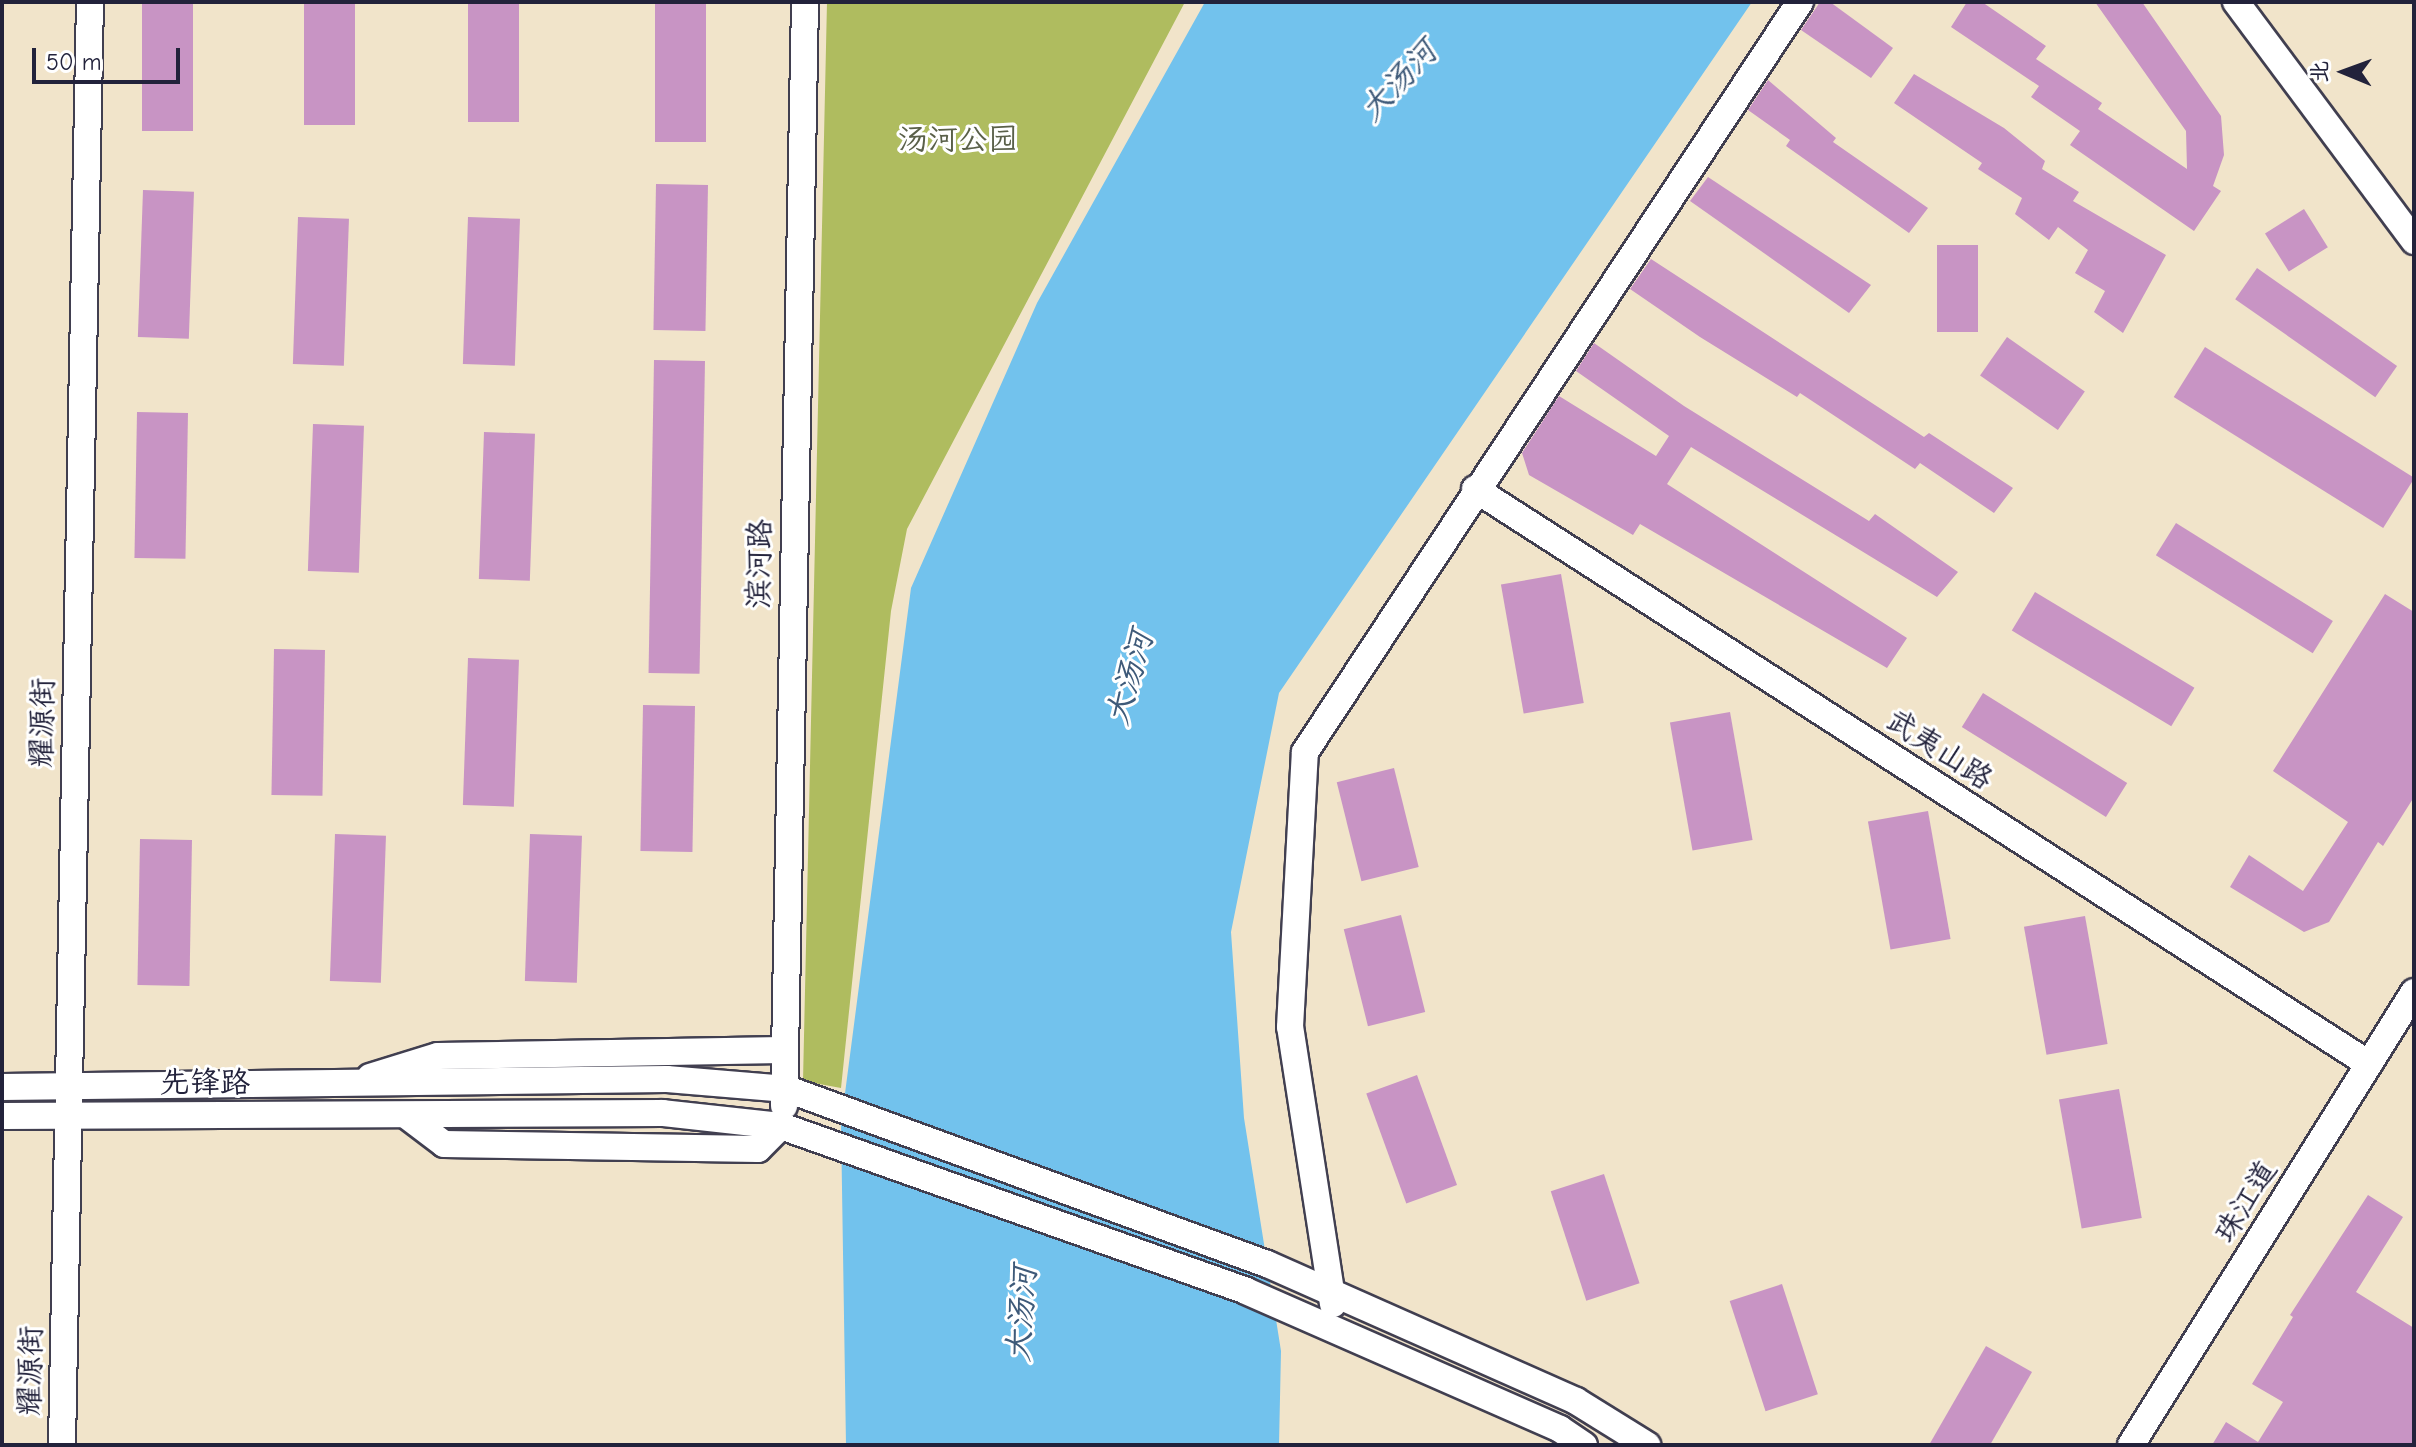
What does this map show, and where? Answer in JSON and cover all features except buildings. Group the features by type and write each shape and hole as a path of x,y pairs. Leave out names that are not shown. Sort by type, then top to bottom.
{"street":[{"name":"耀源街","path":"62,1445 66,1115 90,2"},
{"name":"滨河路","path":"781,1126 787,1089 782,1050 805,2"},
{"path":"1335,1331 1290,1027 1305,752 1475,489 1800,2"},
{"path":"2236,2 2414,241"},
{"name":"武夷山路","path":"1475,489 2369,1064"},
{"name":"珠江道","path":"2131,1445 2414,992"},
{"path":"340,1086 438,1056 782,1050"},
{"path":"2,1087 340,1086 667,1079 787,1089 1252,1258 1576,1401 1647,1445"},
{"name":"先锋路","path":"2,1116 663,1113 781,1126 1246,1291 1560,1429 1584,1445"}],"green space":[{"name":"汤河公园","path":"827,2 1185,2 907,529 891,611 841,1088 803,1081"}],"water":[{"name":"大汤河","path":"1205,2 1752,2 1279,693 1231,932 1244,1118 1281,1351 1279,1445 846,1445 841,1124 911,588 1037,303"}]}
